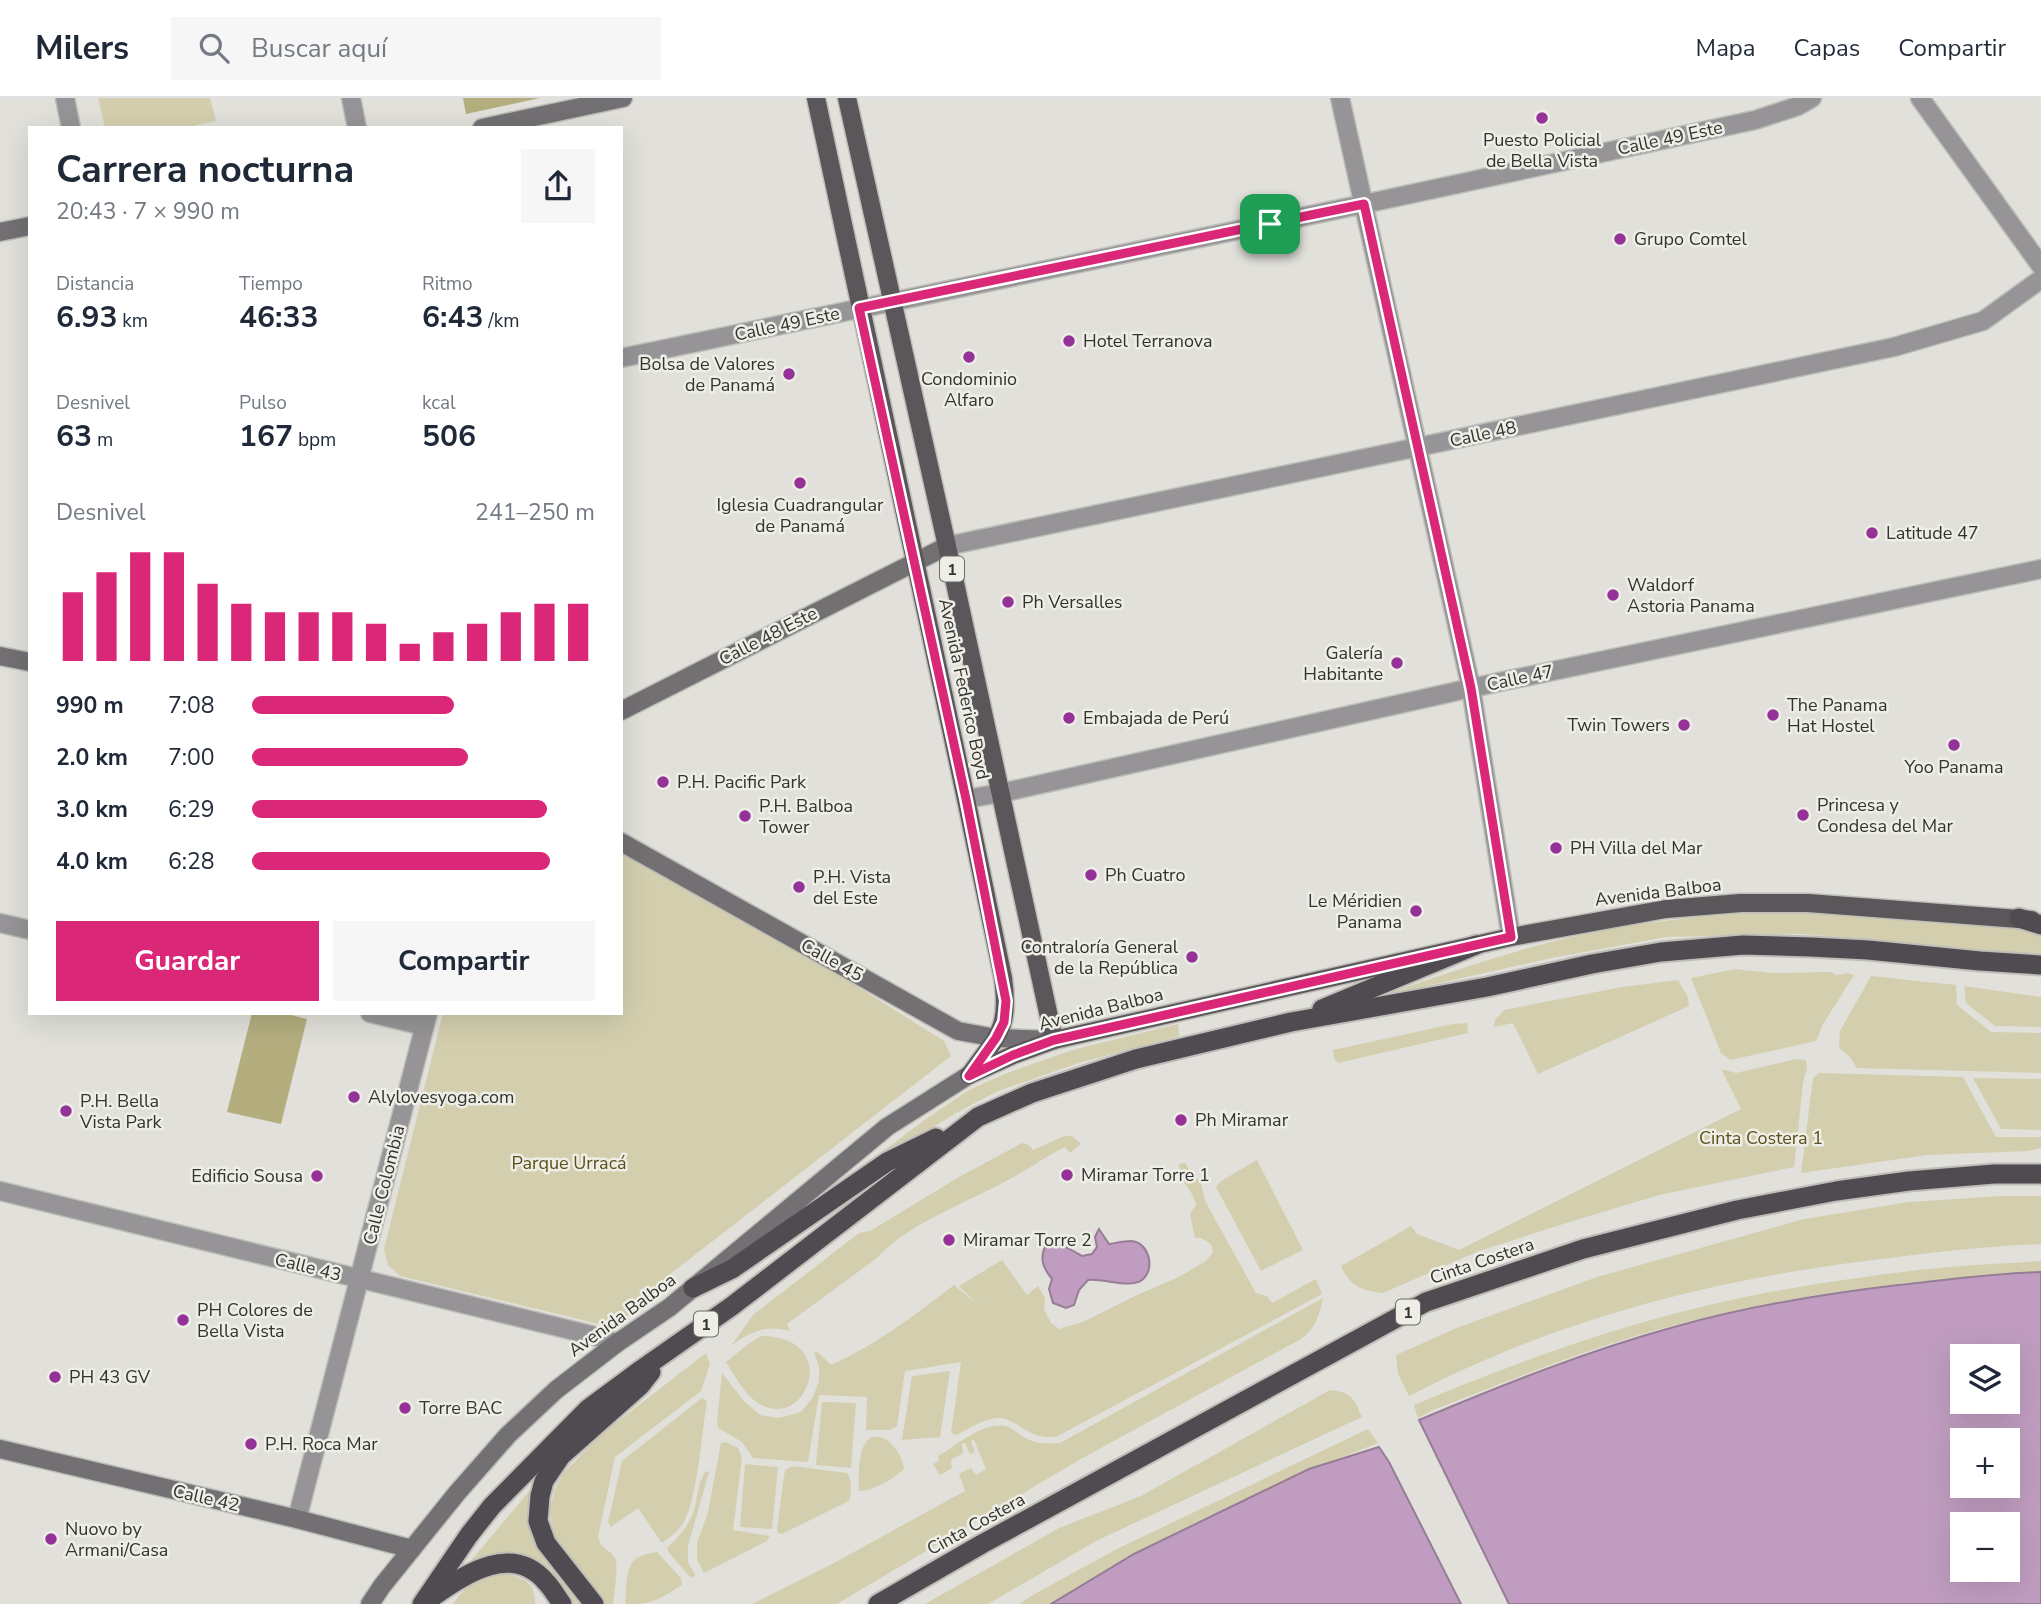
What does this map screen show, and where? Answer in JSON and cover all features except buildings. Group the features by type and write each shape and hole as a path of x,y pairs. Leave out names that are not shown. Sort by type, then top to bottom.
{"highway":[{"path":"2019,919 2041,923"},
{"path":"1290,1022 1476,945"},
{"name":"1","path":"423,1604 469,1535 492,1506 587,1409 732,1306 978,1117 1032,1093 1136,1059 1290,1022 1383,1007 1661,952 1743,945 1783,946 1868,950 1980,961"},
{"path":"1980,961 2041,965"},
{"path":"1980,961 2041,972"},
{"path":"693,1288 732,1269 887,1162 978,1117"},
{"path":"1994,1174 2041,1161"},
{"name":"Cinta Costera","path":"878,1604 982,1544 1426,1302 1583,1249 1737,1210 1836,1191 1909,1181 1994,1174 2041,1174"},
{"path":"594,1604 546,1543 538,1521 544,1481 561,1456 640,1386 666,1352"},
{"path":"423,1604 475,1570 491,1564 509,1563 534,1571 562,1604"}],"main road":[{"path":"491,126 623,98"},
{"name":"Avenida Federico Boyd","path":"816,98 966,799 1006,1001 1004,1022 969,1076"},
{"name":"Avenida Federico Boyd","path":"847,98 1054,1040"},
{"path":"0,232 28,226"},
{"name":"Calle 48","path":"914,562 947,546"},
{"name":"Calle 48 Este","path":"623,710 914,562"},
{"path":"0,656 28,662"},
{"name":"Calle 45","path":"623,843 958,1031 996,1038 1054,1040"},
{"name":"Avenida Balboa","path":"370,1604 457,1493 508,1436 556,1390 670,1307 887,1127 969,1076 1013,1055 1054,1040 1511,937 1593,920 1666,909 1741,903 1808,903 2019,919"},
{"name":"Calle 42","path":"0,1448 412,1549"}],"street":[{"path":"65,98 72,126"},
{"path":"351,98 357,126"},
{"path":"1340,98 1471,688 1511,937"},
{"name":"Calle 49 Este","path":"623,358 1755,120 1798,106 1812,98"},
{"path":"1920,98 2041,266"},
{"name":"Calle 48","path":"947,546 1894,347 1983,321 2041,279"},
{"name":"Calle 47","path":"966,799 1471,688 2041,569"},
{"path":"0,923 28,930"},
{"path":"386,1015 426,1020"},
{"name":"Calle Colombia","path":"297,1519 426,1020"},
{"name":"Calle 43","path":"0,1191 617,1343"}],"green space":[{"path":"98,98 210,98 216,121 192,126 105,126"},
{"name":"Parque Urracá","path":"623,845 661,863 944,1041 951,1056 669,1275 660,1288 636,1310 612,1324 595,1323 400,1276 388,1265 384,1249 442,1015 623,1015"},
{"path":"1766,911 1885,915 1989,925 2041,935 2041,955 1802,934 1666,937 1552,958 1377,997 1501,956 1576,936 1647,923"},
{"path":"1735,969 1771,973 1831,972 1836,975 1854,975 1823,1024 1816,1041 1730,1060 1721,1053 1691,978"},
{"path":"1871,976 1956,985 1957,1005 1991,1032 2041,1033 2041,1073 1857,1068 1839,1048 1840,1031"},
{"path":"1678,980 1688,997 1689,1006 1538,1074 1513,1023 1494,1027 1495,1020 1504,1010 1622,987"},
{"path":"1964,986 2041,997 2041,1027 1995,1026 1966,1003"},
{"path":"1467,1023 1468,1033 1338,1063 1334,1058 1333,1050"},
{"path":"1178,1024 1179,1036 1079,1063 998,1091 956,1113 839,1185 923,1121 969,1090 1007,1073 1076,1049"},
{"name":"Cinta Costera 1","path":"1796,1059 1806,1060 1807,1068 1794,1167 1659,1195 1576,1220 1479,1251 1383,1293 1357,1286 1341,1266 1411,1226 1417,1234 1459,1250 1741,1109 1721,1069 1736,1073"},
{"path":"1819,1073 1963,1077 1996,1137 2041,1137 2041,1148 2028,1151 1928,1155 1801,1173 1813,1078"},
{"path":"1973,1078 2041,1079 2041,1130 2001,1129"},
{"path":"1064,1136 1072,1136 1081,1144 1070,1153 1065,1147 1008,1180 921,1224 787,1324 790,1331 766,1329 731,1346 753,1315 859,1233 870,1231 959,1177 1022,1143 1033,1150"},
{"path":"1257,1160 1303,1250 1261,1271 1216,1187 1221,1181"},
{"path":"1185,1163 1195,1179 1200,1179 1205,1201 1256,1293 1267,1296 1272,1303 1316,1279 1322,1294 1056,1437 1035,1434 1002,1418 982,1422 956,1435 951,1433 961,1362 905,1371 897,1426 890,1430 866,1430 867,1397 819,1395 808,1462 753,1458 742,1442 718,1428 722,1373 744,1401 760,1415 779,1418 801,1412 813,1397 819,1381 819,1366 814,1353 818,1352 831,1365 848,1357 895,1329 954,1285 977,1304 959,1286 1002,1260 1027,1295 1038,1286 1045,1298 1044,1309 1051,1323 1059,1329 1085,1321 1179,1277 1206,1261 1213,1252 1211,1244 1201,1238 1195,1238 1190,1214 1196,1205 1180,1172 1179,1164"},
{"path":"2041,1196 2041,1244 1951,1251 1834,1265 1708,1288 1586,1322 1526,1343 1409,1396 1398,1374 1396,1355 1459,1327 1597,1277 1804,1219 1909,1202"},
{"path":"2041,1261 2041,1272 1876,1286 1713,1315 1585,1352 1418,1418 1414,1405 1584,1340 1717,1303 1803,1286 1890,1274"},
{"path":"1323,1298 1316,1321 1301,1339 1079,1460 837,1604 752,1604 832,1564 965,1491 959,1474 971,1468 976,1475 986,1469 974,1440 971,1441 975,1452 970,1454 965,1443 962,1444 963,1453 951,1460 952,1468 940,1475 933,1464 939,1461 938,1456 981,1430 999,1426 1010,1428 1036,1442 1060,1443"},
{"path":"761,1336 787,1340 803,1351 809,1366 808,1382 801,1397 789,1406 773,1409 755,1401 726,1362"},
{"path":"706,1353 710,1364 701,1391 615,1457 598,1537 616,1562 613,1604 605,1604 586,1584 555,1536 550,1509 555,1488 564,1472 604,1432"},
{"path":"950,1371 940,1437 902,1440 912,1376"},
{"path":"1330,1390 1348,1395 1357,1405 1362,1417 1098,1540 988,1604 925,1604 1059,1528 1141,1496"},
{"path":"702,1398 707,1401 698,1466 692,1501 682,1525 662,1543 638,1508 611,1527 608,1522 622,1461"},
{"path":"822,1402 856,1403 851,1468 816,1465"},
{"path":"1368,1429 1378,1443 1309,1470 1142,1550 1053,1604 1019,1604 1119,1548"},
{"path":"871,1437 887,1440 900,1456 904,1469 883,1484 859,1491 861,1453"},
{"path":"726,1442 738,1448 742,1458 733,1530 770,1536 767,1541 704,1573 697,1560 697,1543 708,1512 721,1443"},
{"path":"745,1464 778,1467 772,1529 740,1527"},
{"path":"793,1466 847,1473 851,1483 849,1501 782,1534 778,1533 777,1528 785,1470"},
{"path":"706,1471 709,1472 688,1546 688,1562 695,1575 691,1578 667,1548 689,1521"},
{"path":"537,1482 537,1544 579,1604 574,1604 542,1565 493,1556 469,1563"},
{"path":"657,1552 681,1578 682,1585 656,1600 627,1604 625,1602 631,1565 639,1557"},
{"path":"505,1573 528,1582 535,1596 535,1604 453,1604 475,1582"}],"shaded area":[{"path":"463,98 540,98 466,114"},
{"path":"251,1015 291,1015 307,1019 281,1124 227,1112"},
{"path":"1099,1229 1109,1244 1131,1241 1142,1246 1149,1263 1146,1275 1137,1283 1131,1284 1088,1280 1079,1290 1074,1305 1066,1308 1053,1303 1049,1289 1052,1279 1042,1259 1046,1245 1061,1245 1082,1256 1092,1254 1097,1247 1095,1237"},
{"path":"2041,1272 2041,1604 1509,1604 1419,1420 1577,1358 1641,1336 1701,1320 1841,1292 1969,1277"},
{"path":"1379,1447 1461,1604 1051,1604 1134,1554 1309,1469"}],"place":[{"name":"Puesto Policial de Bella Vista","path":"1542,118"},
{"name":"Grupo Comtel","path":"1620,239"},
{"name":"Hotel Terranova","path":"1069,341"},
{"name":"Condominio Alfaro","path":"969,357"},
{"name":"Bolsa de Valores de Panamá","path":"789,374"},
{"name":"Iglesia Cuadrangular de Panamá","path":"800,483"},
{"name":"Latitude 47","path":"1872,533"},
{"name":"Waldorf Astoria Panama","path":"1613,595"},
{"name":"Ph Versalles","path":"1008,602"},
{"name":"Galería Habitante","path":"1397,663"},
{"name":"The Panama Hat Hostel","path":"1773,715"},
{"name":"Embajada de Perú","path":"1069,718"},
{"name":"Twin Towers","path":"1684,725"},
{"name":"Yoo Panama","path":"1954,745"},
{"name":"P.H. Pacific Park","path":"663,782"},
{"name":"Princesa y Condesa del Mar","path":"1803,815"},
{"name":"P.H. Balboa Tower","path":"745,816"},
{"name":"PH Villa del Mar","path":"1556,848"},
{"name":"Ph Cuatro","path":"1091,875"},
{"name":"P.H. Vista del Este","path":"799,887"},
{"name":"Le Méridien Panama","path":"1416,911"},
{"name":"Contraloría General de la República","path":"1192,957"},
{"name":"Alylovesyoga.com","path":"354,1097"},
{"name":"P.H. Bella Vista Park","path":"66,1111"},
{"name":"Ph Miramar","path":"1181,1120"},
{"name":"Miramar Torre 1","path":"1067,1175"},
{"name":"Edificio Sousa","path":"317,1176"},
{"name":"Miramar Torre 2","path":"949,1240"},
{"name":"PH Colores de Bella Vista","path":"183,1320"},
{"name":"PH 43 GV","path":"55,1377"},
{"name":"Torre BAC","path":"405,1408"},
{"name":"P.H. Roca Mar","path":"251,1444"},
{"name":"Nuovo by Armani/Casa","path":"51,1539"}],"route":[{"path":"1364,204 1471,688 1511,937 1054,1040 1013,1055 969,1076 1004,1022 1006,1001 1003,978 859,308 1270,224 1364,204"}]}
